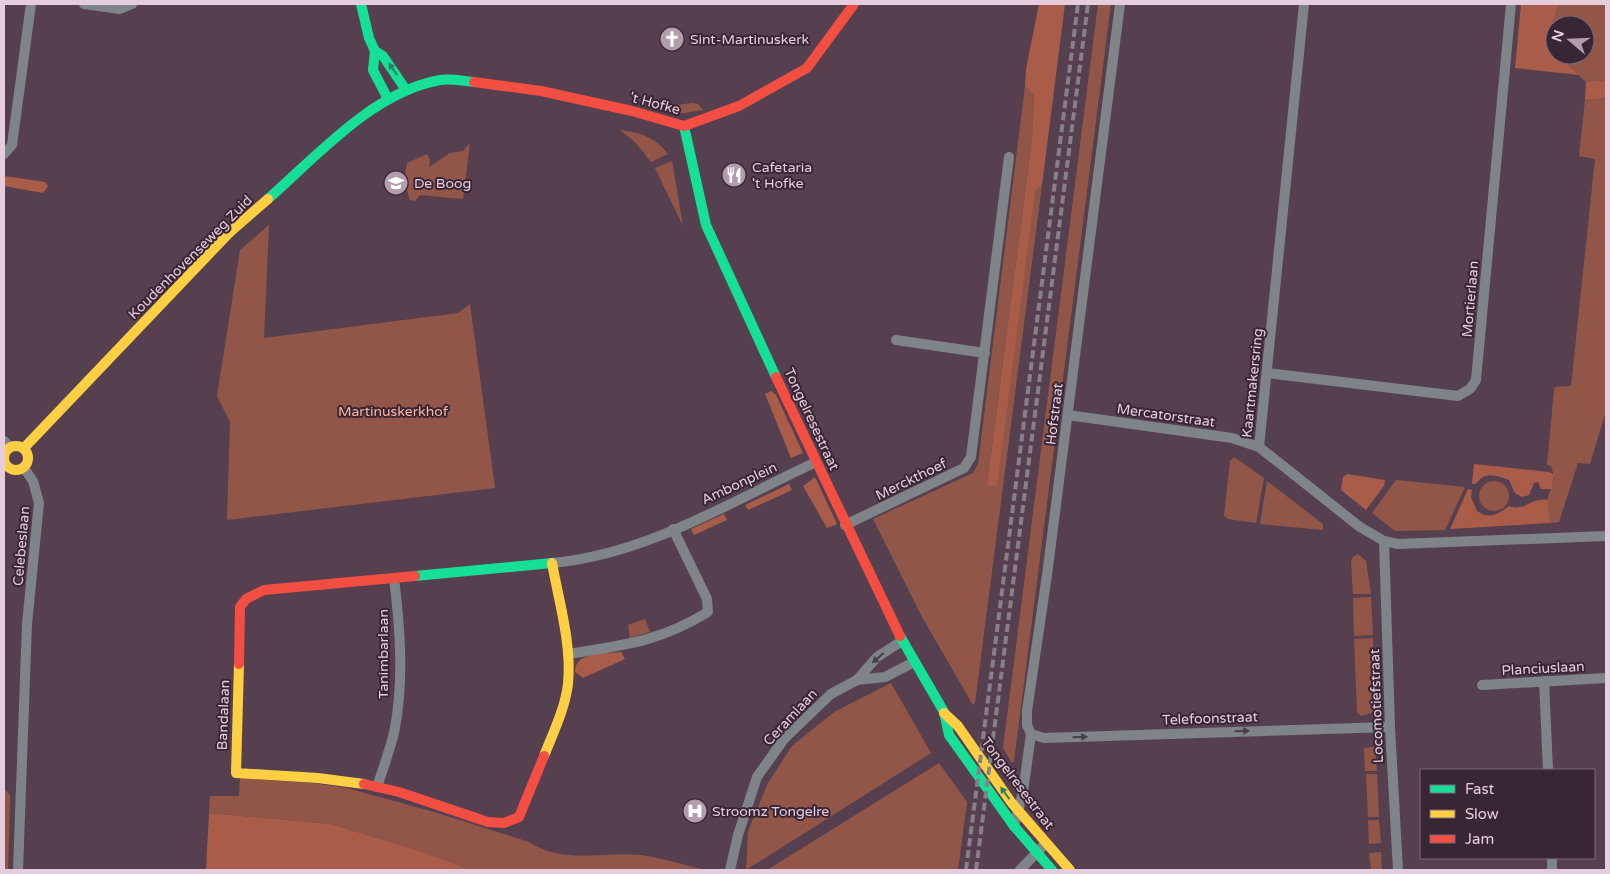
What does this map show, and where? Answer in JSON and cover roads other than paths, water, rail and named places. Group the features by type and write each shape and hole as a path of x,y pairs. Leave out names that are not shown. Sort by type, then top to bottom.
{"main road":[{"path":"362,4 369,38 375,51 383,56 406,90"},
{"name":"'t Hofke","path":"388,99 406,90 441,80 490,83 541,91 632,111 684,126 738,106 807,68 854,4"},
{"path":"375,51 372,59 373,68 388,99"},
{"name":"Koudenhovenseweg Zuid","path":"24,448 229,233 350,127 388,99"},
{"name":"Tongelresestraat","path":"684,126 706,225 845,525 902,640 944,712 958,726 1018,810 1070,870"},
{"path":"7,444 24,448 29,455 24,468 6,470 4,455 7,444"},
{"name":"Bandalaan","path":"552,563 568,654 568,684 562,711 519,817 512,822 490,824 399,792 322,778 236,773 240,607 246,598 264,590 552,563"},
{"name":"Tongelresestraat","path":"944,712 949,735 1014,826 1052,870"}],"street":[{"path":"4,154 12,145 31,4"},
{"path":"84,4 120,9 132,4"},
{"name":"Hofstraat","path":"1014,826 1031,734 1027,725 1027,711 1047,575 1120,4"},
{"name":"Kaartmakersring","path":"1304,4 1259,447 1360,527 1384,541 1398,544 1606,536"},
{"name":"Mortierlaan","path":"1267,373 1458,396 1470,389 1476,380 1512,4"},
{"name":"Merckthoef","path":"845,525 964,468 971,457 1010,157"},
{"path":"896,340 985,353"},
{"name":"Mercatorstraat","path":"1068,415 1232,438 1259,447"},
{"name":"Ambonplein","path":"552,563 581,560 613,553 674,529 816,462"},
{"name":"Celebeslaan","path":"18,870 27,624 39,503 33,481 24,468"},
{"path":"568,654 643,642 684,627 708,612 707,599 674,529"},
{"name":"Locomotiefstraat","path":"1384,541 1390,727 1398,870"},
{"name":"Tanimbarlaan","path":"377,788 394,728 400,679 399,614 394,578"},
{"name":"Ceramlaan","path":"730,870 738,836 757,777 784,739 831,694 857,680 877,658 902,640"},
{"name":"Ceramlaan","path":"857,680 885,677 914,662"},
{"name":"Planciuslaan","path":"1482,685 1606,678"},
{"path":"1544,681 1548,769"},
{"name":"Telefoonstraat","path":"1031,734 1044,738 1390,727"},
{"path":"1020,870 1046,843"}],"railway":[{"path":"966,870 1078,4"},
{"path":"976,870 1088,4"}],"place":[{"name":"Sint-Martinuskerk","path":"672,39"},
{"name":"Cafetaria 't Hofke","path":"734,175"},
{"name":"De Boog","path":"396,183"},
{"name":"Stroomz Tongelre","path":"695,811"}],"park label":[{"name":"Martinuskerkhof","path":"393,411"}]}
